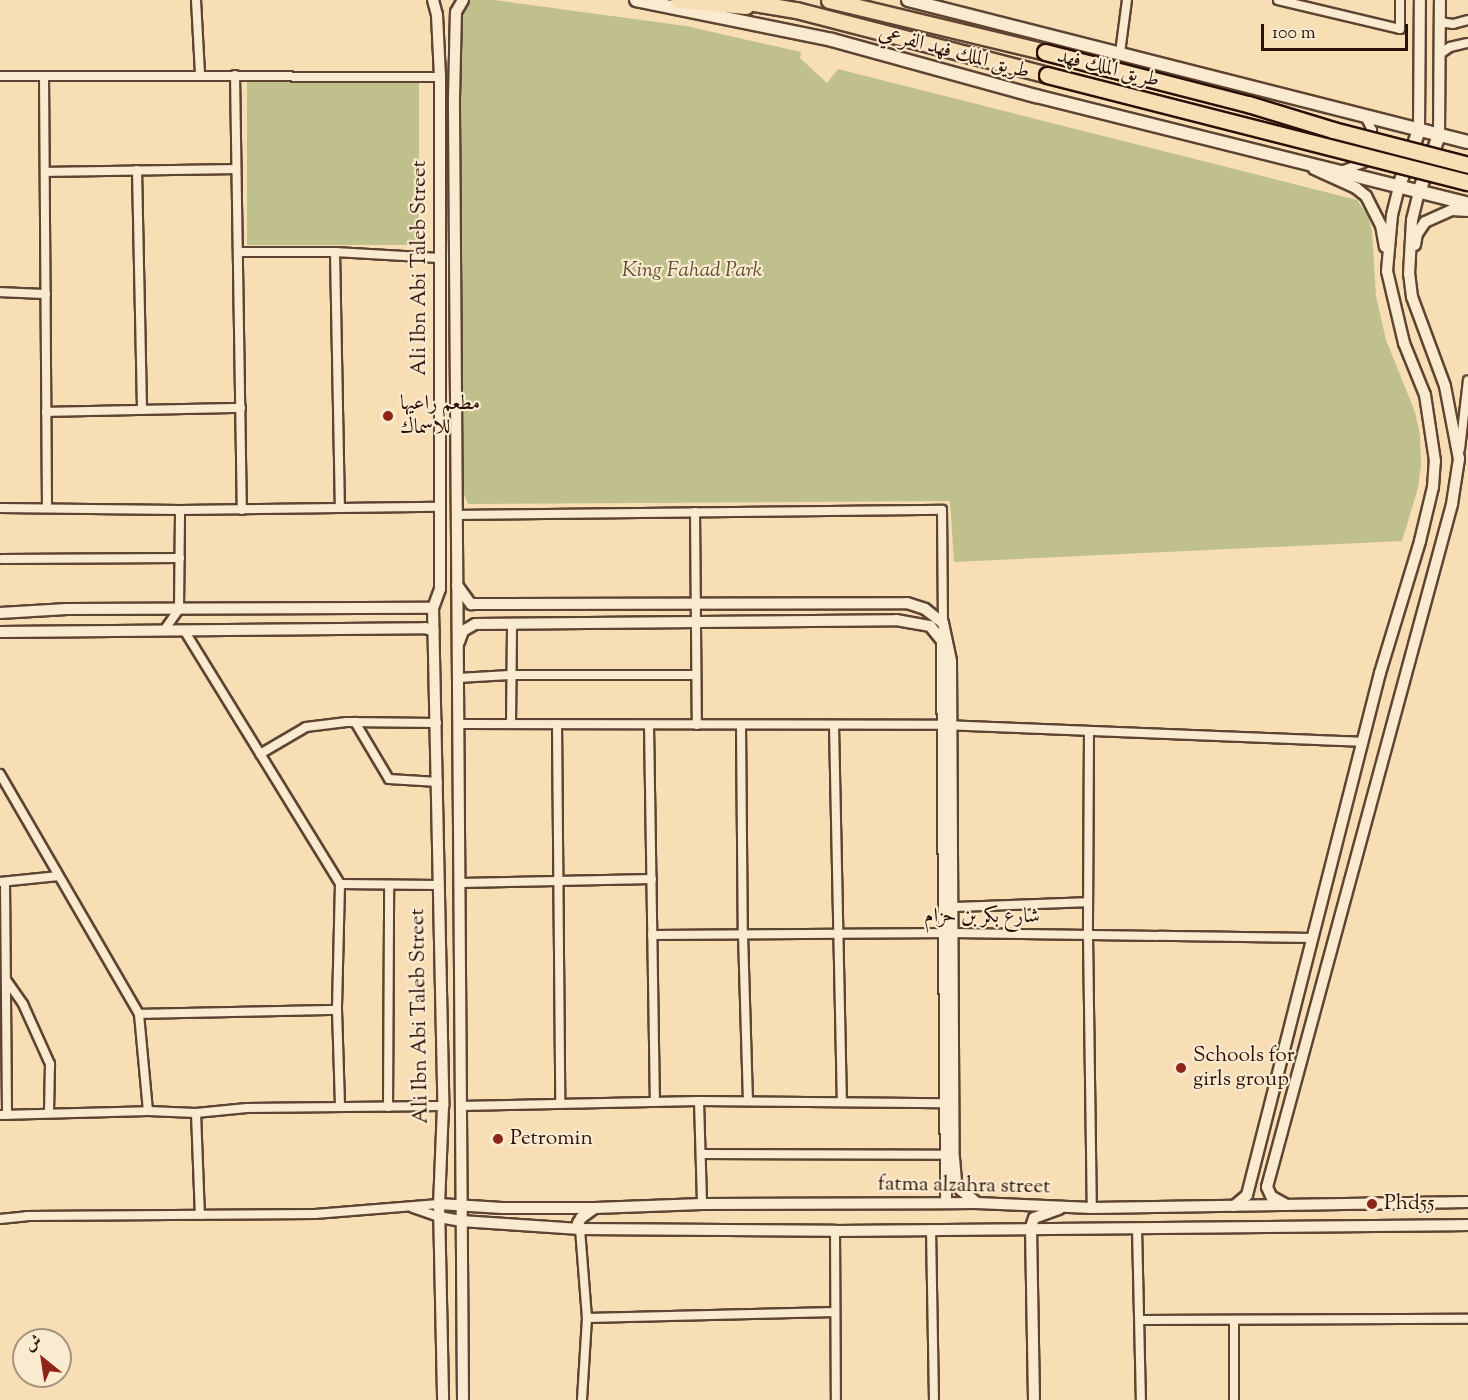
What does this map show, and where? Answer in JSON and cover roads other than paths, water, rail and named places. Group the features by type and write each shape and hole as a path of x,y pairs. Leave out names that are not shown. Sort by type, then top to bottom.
{"highway":[{"path":"678,0 796,10"},
{"name":"طريق الملك فهد","path":"736,0 796,10 1468,182"},
{"name":"طريق الملك فهد","path":"829,0 1248,104 1333,130 1468,165"}],"main road":[{"name":"طريق الملك فهد الفرعي","path":"636,0 832,40 1036,96 1468,204"},
{"name":"طريق الملك فهد الفرعي","path":"908,0 1468,142"},
{"path":"1399,186 1419,130"},
{"path":"1419,192 1439,135"}],"street":[{"path":"196,0 200,75"},
{"name":"Ali Ibn Abi Taleb Street","path":"433,0 438,25 440,77 440,589 433,608 443,1106 439,1204 443,1400"},
{"name":"Ali Ibn Abi Taleb Street","path":"463,0 456,12 455,25 456,584 463,1400"},
{"path":"1120,53 1127,0"},
{"path":"1278,0 1400,29 1400,0"},
{"path":"1419,130 1420,0"},
{"path":"1439,135 1440,0"},
{"path":"438,25 442,8 446,6 453,9 455,25"},
{"path":"1440,22 1453,24 1468,20"},
{"path":"1440,54 1450,47 1468,43"},
{"path":"235,75 242,510"},
{"path":"0,76 440,77"},
{"path":"44,76 47,508"},
{"path":"1341,171 1363,163 1370,149 1372,130 1365,116"},
{"path":"1234,1206 1247,1195 1380,673 1420,541 1433,487 1435,461 1425,395 1404,344 1387,271 1381,225 1366,196 1356,188 1292,159"},
{"path":"45,172 235,169"},
{"path":"137,170 142,410"},
{"path":"1387,271 1392,215 1399,186"},
{"path":"1419,192 1412,220 1409,274 1412,297 1445,386 1459,459"},
{"path":"1409,274 1417,234 1425,222 1452,210 1468,211"},
{"path":"239,252 334,252 439,258"},
{"path":"334,252 340,508"},
{"path":"0,292 46,294"},
{"path":"1287,1205 1271,1196 1268,1187 1452,504 1468,380"},
{"path":"46,412 241,408"},
{"path":"0,508 242,510 439,507"},
{"path":"165,629 179,609 180,510"},
{"path":"456,515 942,510 943,623 951,661 947,726 948,934 954,1158 956,1183 977,1203"},
{"path":"695,512 697,725"},
{"path":"2,559 180,558"},
{"path":"456,584 471,604 906,603 925,609 943,623"},
{"path":"0,613 67,609 433,608"},
{"path":"458,645 463,631 475,624 896,620 930,626 942,641 953,907 948,934 946,1203"},
{"path":"511,724 512,624"},
{"path":"0,632 425,628 434,631"},
{"path":"184,630 340,884 338,1010 340,1107"},
{"path":"458,678 510,675 696,675"},
{"path":"260,754 306,727 354,722 436,723"},
{"path":"354,722 389,779 438,782"},
{"path":"459,724 947,726 1362,742"},
{"path":"557,724 561,1104"},
{"path":"649,725 655,1102"},
{"path":"741,725 743,934 748,1101"},
{"path":"834,725 842,1102"},
{"path":"1089,731 1088,935 1092,1208"},
{"path":"0,774 139,1014 148,1111"},
{"path":"58,876 2,882 6,980 3,1115 148,1111 196,1113 247,1108 443,1106"},
{"path":"460,883 651,879"},
{"path":"340,884 437,885"},
{"path":"388,1107 389,885"},
{"path":"953,907 1088,902"},
{"name":"شارع بكر بن حزام","path":"652,935 948,934 1312,938"},
{"path":"6,980 23,1004 50,1064 48,1113"},
{"path":"139,1014 338,1010"},
{"path":"461,1106 699,1101 945,1103"},
{"path":"699,1101 702,1204"},
{"path":"196,1113 200,1215"},
{"path":"701,1154 945,1155"},
{"name":"fatma alzahra street","path":"439,1204 595,1208 702,1204 977,1203 1092,1208 1468,1203"},
{"path":"0,1219 27,1216 315,1214 413,1208 439,1204"},
{"path":"1034,1400 1031,1227 1034,1218 1064,1207"},
{"path":"413,1208 461,1221 580,1229 835,1231 1031,1227 1468,1225"},
{"path":"582,1400 587,1318 578,1223 595,1208"},
{"path":"0,1212 27,1216"},
{"path":"1137,1228 1141,1400"},
{"path":"931,1230 934,1400"},
{"path":"835,1231 837,1400"},
{"path":"587,1318 835,1312"},
{"path":"1140,1320 1468,1320"},
{"path":"1234,1320 1234,1400"}],"place":[{"name":"مطعم راعيها للاسماك","path":"388,416"},
{"name":"Schools for girls group","path":"1181,1068"},
{"name":"Petromin","path":"498,1139"},
{"name":"Phd55","path":"1372,1204"}],"park label":[{"name":"King Fahad Park","path":"692,271"}]}
